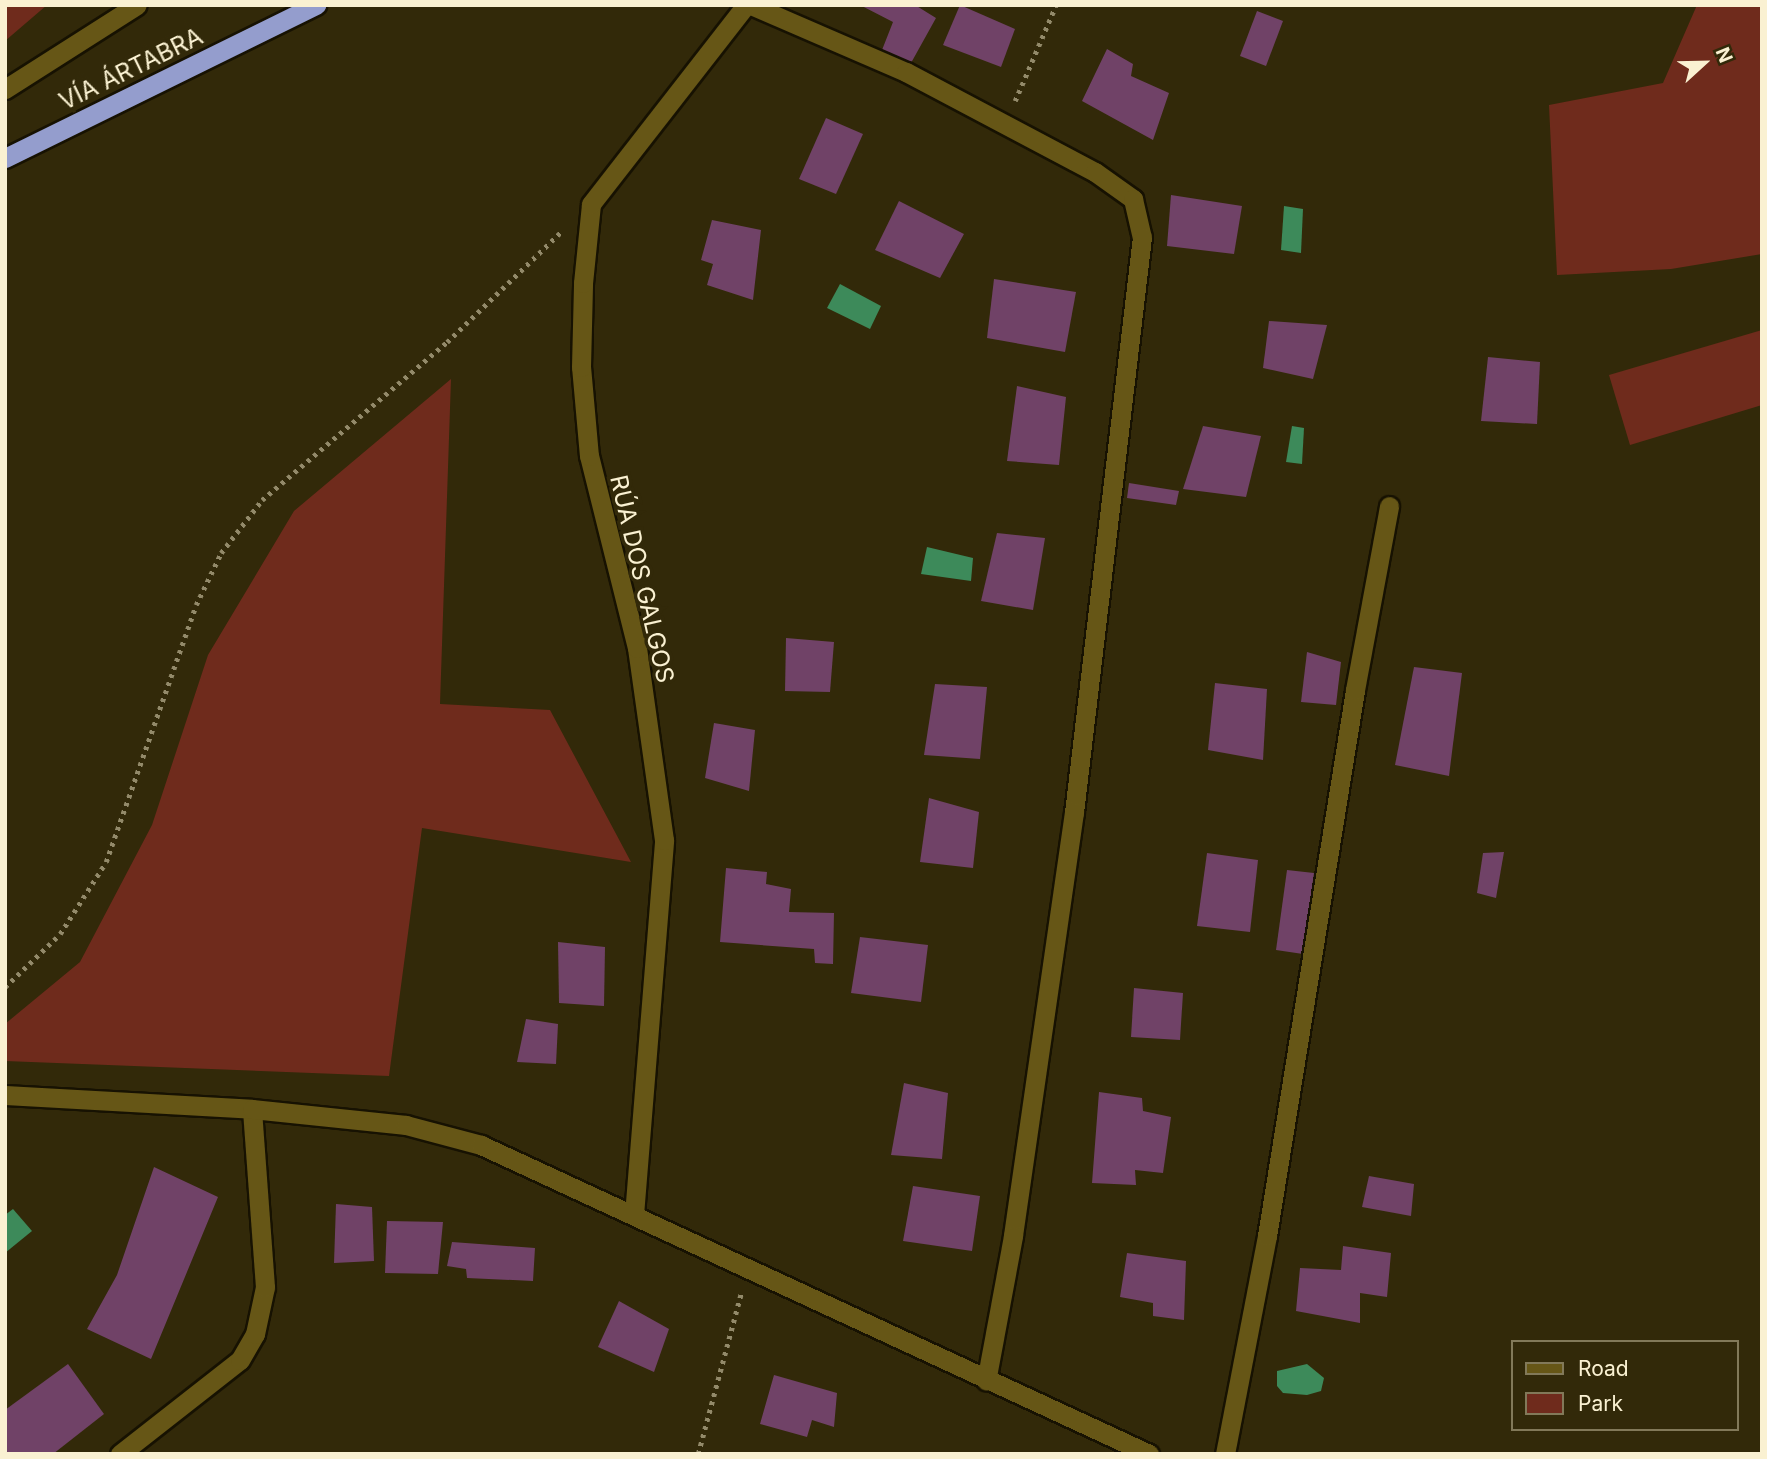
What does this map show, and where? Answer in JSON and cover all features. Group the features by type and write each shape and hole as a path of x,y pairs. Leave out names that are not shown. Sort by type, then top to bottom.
{"highway":[{"name":"VÍA ÁRTABRA","path":"5,158 316,5"}],"street":[{"path":"5,89 136,5"},
{"path":"591,204 749,5 906,72 1095,172 1133,198 1142,237 1074,812 1013,1236 986,1381"},
{"name":"RÚA DOS GALGOS","path":"591,204 581,367 589,456 637,648 664,840 634,1215"},
{"path":"1225,1454 1268,1236 1325,901 1355,690 1389,506"},
{"path":"5,1095 252,1109 406,1125 469,1142 634,1215 986,1381 1149,1454"},
{"path":"120,1454 240,1360 256,1334 265,1287 252,1109"}],"path":[{"path":"1005,125 1056,5"},
{"path":"5,987 60,934 106,862 196,605 221,553 262,500 447,342 591,204"},
{"path":"698,1454 748,1269"}],"green space":[{"path":"5,5 47,5 5,41"},
{"path":"1697,5 1762,5 1762,254 1671,269 1557,275 1549,105 1663,83"},
{"path":"1762,330 1762,405 1630,445 1609,375"},
{"path":"451,379 440,704 550,710 631,862 422,828 389,1076 5,1061 5,1024 80,962 152,825 208,655 294,511"}],"shaded area":[{"path":"1284,206 1303,209 1301,253 1281,250"},
{"path":"840,284 881,306 870,329 827,308"},
{"path":"1292,426 1304,428 1302,464 1286,462"},
{"path":"927,547 973,558 971,581 921,574"},
{"path":"13,1209 32,1231 5,1253 5,1215"},
{"path":"1307,1364 1324,1378 1321,1391 1307,1395 1283,1393 1277,1386 1277,1371"}],"building":[{"path":"860,5 915,5 936,18 911,63 882,50 893,22"},
{"path":"960,5 1015,29 1001,67 943,45"},
{"path":"1257,11 1283,21 1266,66 1240,56"},
{"path":"1107,49 1133,64 1131,76 1169,93 1153,140 1082,101"},
{"path":"826,118 863,134 836,194 799,179"},
{"path":"1171,195 1242,206 1234,254 1167,246"},
{"path":"899,201 964,234 940,278 875,250"},
{"path":"712,220 761,230 753,300 707,285 713,264 701,260"},
{"path":"994,279 1076,292 1065,352 987,338"},
{"path":"1269,321 1327,325 1313,379 1263,368"},
{"path":"1488,357 1540,362 1537,424 1481,421"},
{"path":"1017,386 1066,397 1059,465 1007,461"},
{"path":"1203,426 1261,436 1246,497 1183,489"},
{"path":"1129,483 1179,491 1176,505 1127,498"},
{"path":"997,533 1045,538 1033,610 981,601"},
{"path":"786,638 834,642 830,692 785,691"},
{"path":"1307,652 1341,662 1336,705 1301,702"},
{"path":"1414,667 1462,673 1449,776 1395,765"},
{"path":"1215,683 1267,689 1263,760 1208,750"},
{"path":"935,684 987,687 980,759 924,755"},
{"path":"714,723 755,730 749,791 705,778"},
{"path":"929,798 979,812 973,868 920,862"},
{"path":"1504,852 1496,898 1477,893 1483,853"},
{"path":"1207,853 1258,860 1250,932 1197,926"},
{"path":"726,868 767,872 766,884 791,889 789,912 834,913 833,964 815,963 814,949 720,942"},
{"path":"1287,870 1314,873 1303,954 1276,950"},
{"path":"860,937 928,945 921,1002 851,993"},
{"path":"558,942 605,947 604,1006 559,1003"},
{"path":"1134,988 1183,993 1180,1040 1131,1037"},
{"path":"526,1019 558,1024 556,1064 517,1062"},
{"path":"904,1083 948,1093 942,1159 891,1155"},
{"path":"1099,1092 1142,1098 1143,1111 1171,1117 1163,1173 1135,1170 1136,1185 1092,1183"},
{"path":"154,1167 218,1197 151,1359 87,1329 117,1275"},
{"path":"1369,1176 1414,1184 1411,1216 1362,1207"},
{"path":"913,1186 980,1196 972,1251 903,1241"},
{"path":"336,1204 372,1207 374,1261 334,1263"},
{"path":"387,1221 443,1222 438,1274 385,1273"},
{"path":"452,1242 535,1248 533,1281 467,1278 466,1269 447,1266"},
{"path":"1343,1246 1391,1253 1387,1297 1360,1293 1360,1323 1296,1311 1300,1268 1341,1270"},
{"path":"1127,1253 1186,1261 1184,1320 1153,1316 1153,1303 1120,1297"},
{"path":"619,1301 669,1329 654,1372 598,1347"},
{"path":"68,1364 104,1414 53,1454 5,1454 5,1410"},
{"path":"774,1375 837,1393 834,1427 812,1420 807,1437 760,1424"}]}
